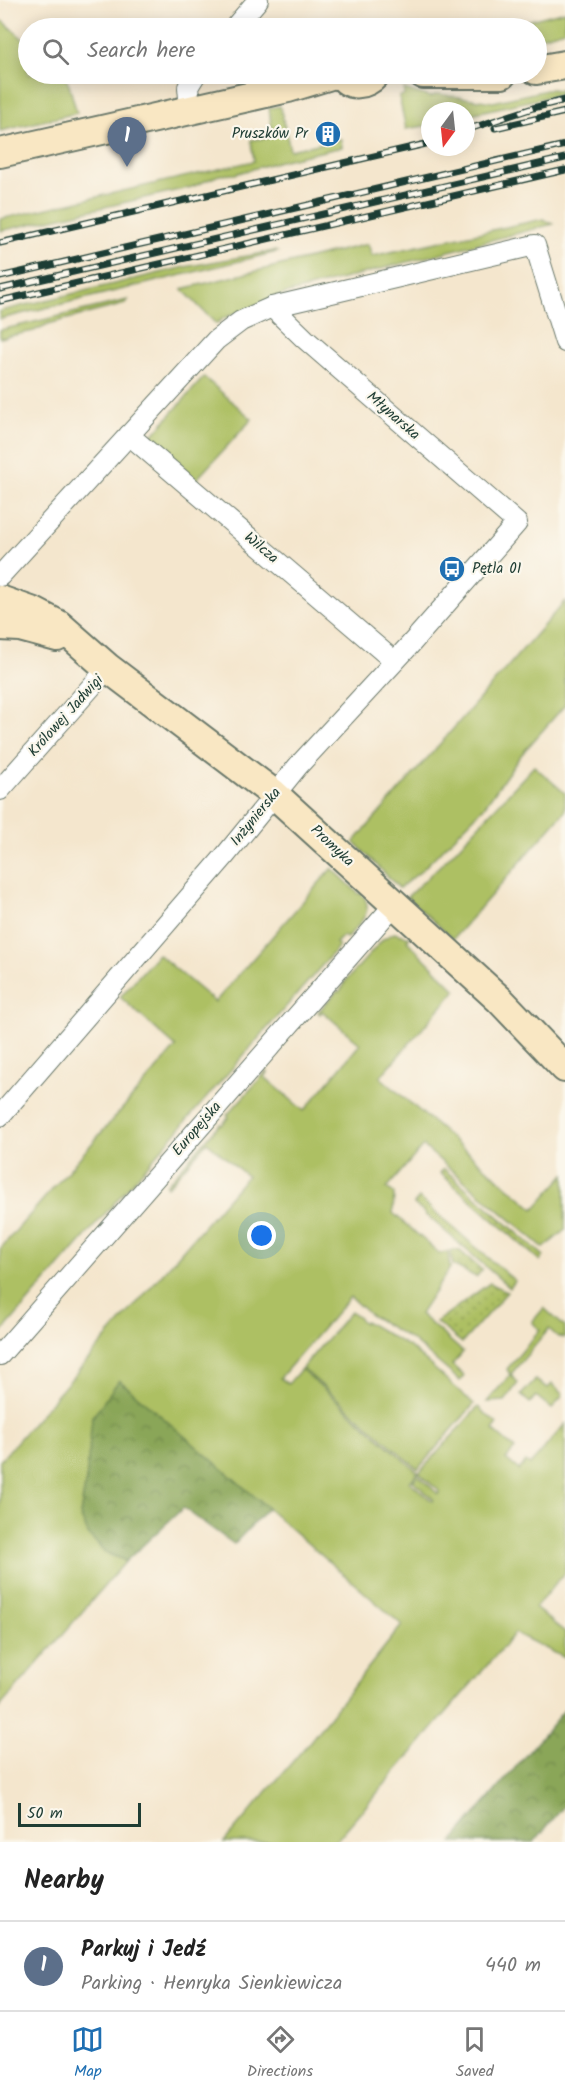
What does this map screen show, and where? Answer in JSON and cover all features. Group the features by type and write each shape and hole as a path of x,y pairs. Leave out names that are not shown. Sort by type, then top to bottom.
{"street":[{"path":"243,18 258,0"},
{"path":"547,68 565,65"},
{"path":"190,84 188,87 190,109"},
{"path":"0,153 301,84"},
{"path":"0,576 216,340 241,321 272,307 535,245 565,342"},
{"name":"Młynarska","path":"272,307 305,339 517,523"},
{"name":"Wilcza","path":"129,435 394,662"},
{"name":"Inżynierska","path":"0,1116 224,857 274,794 517,523"},
{"name":"Promyka","path":"0,600 34,612 59,625 108,668 274,794 500,1000 565,1068"},
{"name":"Promyka","path":"0,626 36,631 80,645"},
{"name":"Królowej Jadwigi","path":"0,790 108,668"},
{"name":"Europejska","path":"0,1355 395,904"}],"green space":[{"path":"565,11 565,30 547,35 547,18 538,18"},
{"path":"0,19 18,34 18,84 68,84 77,113 0,131"},
{"path":"404,89 430,97 438,94 493,102 551,89 565,91 565,93 475,113 475,102 421,102 421,126 406,129 399,97 404,95"},
{"path":"280,106 290,150 341,139 342,147 235,174 219,175 192,187 0,231 0,219 254,161 251,140 273,137 269,108"},
{"path":"543,219 553,224 285,294 224,318 216,324 182,289 368,244 372,256"},
{"path":"277,252 0,319 0,311 185,267"},
{"path":"128,300 125,304 48,324 34,331 0,338 0,330"},
{"path":"204,377 252,419 196,480 149,439"},
{"path":"565,601 565,705 521,755 484,807 420,872 399,888 354,842"},
{"path":"534,766 565,793 565,811 453,939 407,897 451,855"},
{"path":"332,868 365,899 367,911 360,923 347,938 343,936 336,943 339,946 0,1334 0,1249 176,1047 120,997 158,954 215,1002"},
{"path":"394,933 410,937 407,941 456,990 380,1077 534,1209 565,1174 565,1230 544,1248 423,1146 387,1188 394,1193 393,1213 439,1253 448,1252 450,1268 420,1314 463,1352 452,1365 464,1376 460,1381 412,1340 370,1315 350,1297 280,1378 288,1384 301,1369 418,1472 410,1482 432,1501 433,1499 413,1481 418,1475 438,1494 440,1492 419,1473 478,1407 497,1424 493,1430 515,1449 506,1459 519,1470 526,1462 530,1465 565,1424 565,1572 535,1608 565,1632 565,1658 515,1633 335,1842 224,1842 311,1740 402,1625 119,1380 86,1481 80,1515 106,1553 126,1561 0,1707 0,1461 247,1176 207,1142 167,1187 166,1185 220,1124 222,1125 229,1117 227,1115 267,1071 265,1077 304,1111 360,1044 322,1011 320,1014 318,1012 337,991 339,992 344,983 383,939"},
{"path":"444,1169 544,1256 540,1261 440,1173"},
{"path":"419,1198 515,1281 510,1288 414,1204"},
{"path":"459,1250 482,1270 476,1277 453,1265 450,1251"},
{"path":"490,1283 507,1292 462,1343 436,1322"},
{"path":"544,1308 565,1327 565,1338 558,1337 549,1329 511,1374 518,1383 505,1401 487,1402 510,1375 507,1369 540,1330 532,1322"},
{"path":"351,1311 364,1323 365,1321 411,1348 474,1404 418,1469 302,1368"},
{"path":"119,1380 268,1508 234,1544 183,1508 126,1561 106,1553 88,1534 80,1515 92,1418"},
{"path":"535,1380 548,1388 552,1384 563,1395 552,1409 536,1396 530,1403 521,1395"},
{"path":"565,1709 565,1805 534,1842 452,1842"}],"railway":[{"path":"475,127 565,100"},
{"path":"495,128 565,112"},
{"path":"0,243 421,145"},
{"path":"0,277 565,145"},
{"path":"0,289 565,158"},
{"path":"0,301 565,170"}],"place":[{"name":"Pruszków Pr","path":"328,134"},
{"name":"Parkuj i Jedź","path":"127,167"},
{"name":"Pętla 01","path":"452,569"}]}
